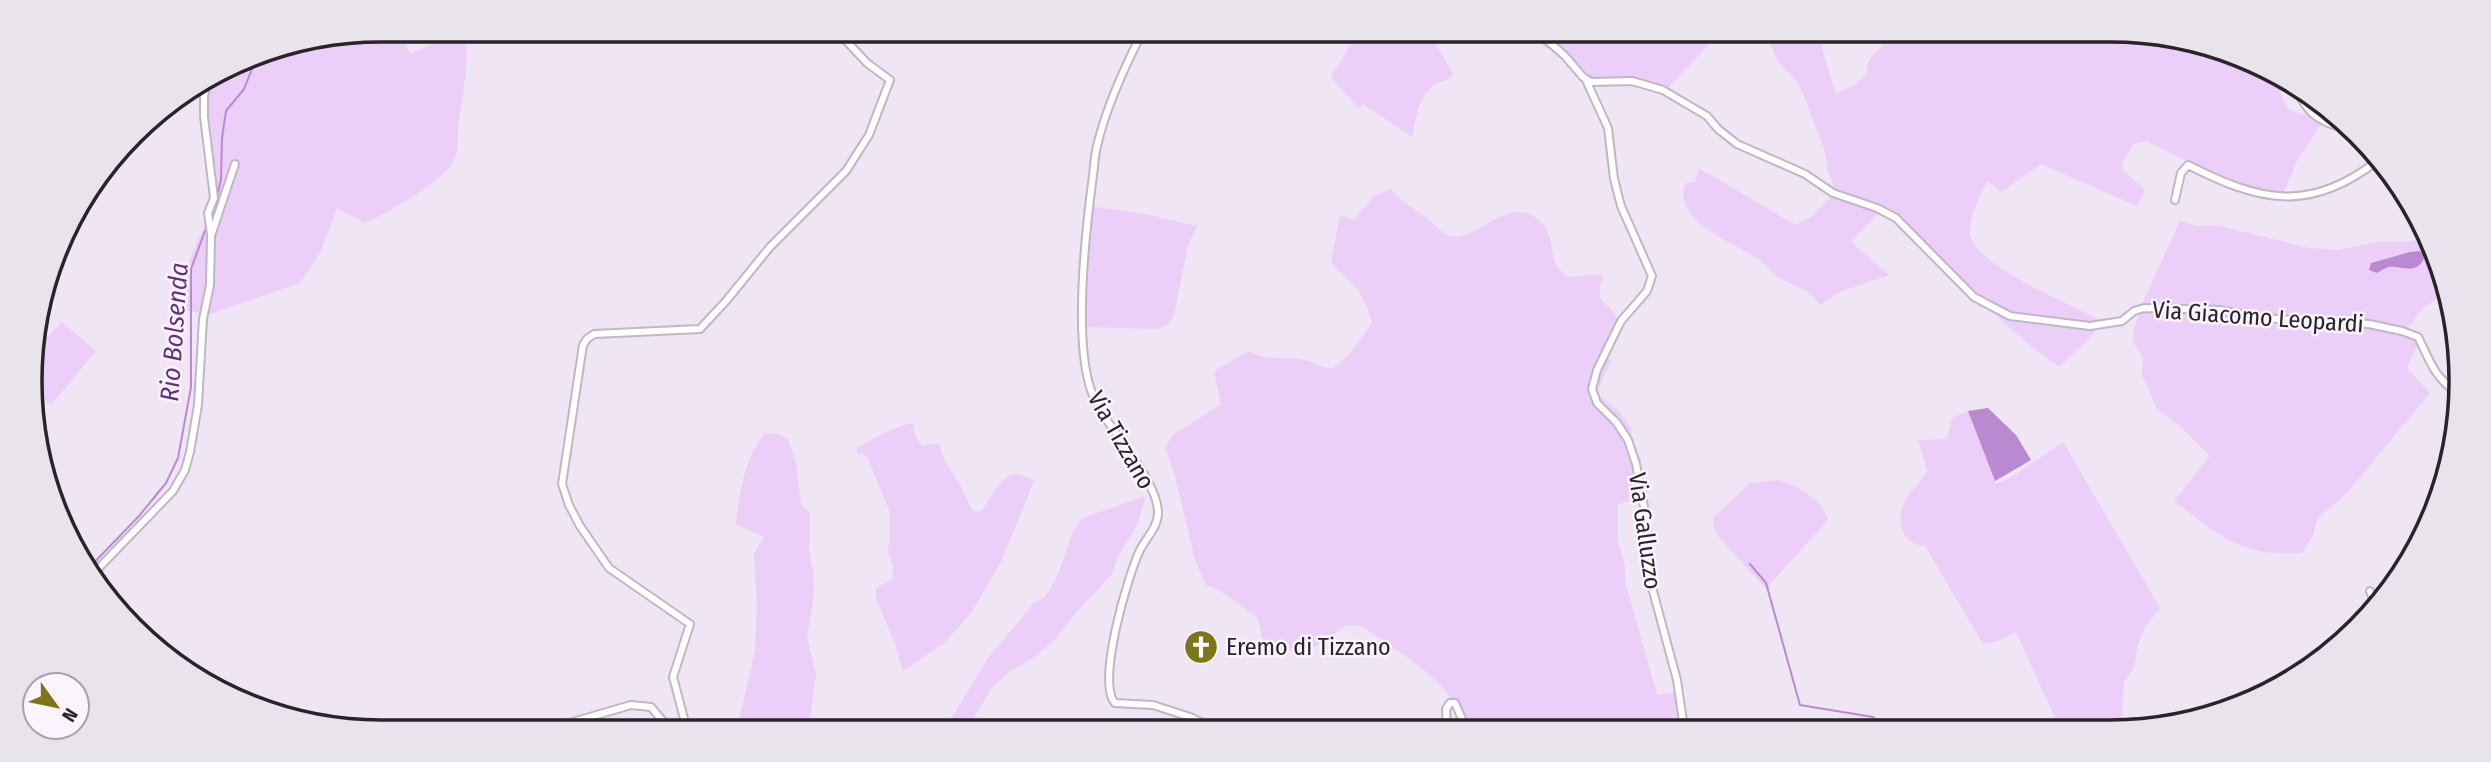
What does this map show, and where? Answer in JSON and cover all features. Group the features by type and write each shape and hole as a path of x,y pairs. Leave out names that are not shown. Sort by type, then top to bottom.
{"street":[{"path":"684,720 673,677 690,624 609,568 580,526 562,484 583,345 594,334 700,329 770,247 846,171 869,135 890,80 867,64 846,42"},
{"name":"Via Tizzano","path":"1138,42 1097,145 1084,260 1083,325 1088,383 1103,416 1152,491 1158,514 1157,523 1139,552 1119,615 1108,689 1115,703 1153,705 1193,720"},
{"path":"1549,42 1586,79"},
{"name":"Via Giacomo Leopardi","path":"1586,79 1591,82 1632,81 1663,90 1707,116 1718,130 1737,144 1805,174 1833,193 1877,208 1896,218 1974,296 2010,316 2090,327 2122,321 2134,312 2144,309 2220,310 2260,318 2369,324 2418,337 2430,366 2449,386"},
{"name":"Via Galluzzo","path":"1586,79 1608,128 1620,206 1652,276 1647,291 1621,321 1597,370 1592,389 1597,403 1617,423 1628,440 1636,464 1645,512 1650,580 1676,680 1683,720"},
{"path":"98,568 173,491 185,470 190,452 198,404 203,319 210,285 211,236 208,213 214,198 204,117 205,91"},
{"path":"2303,102 2316,118 2333,125"},
{"path":"211,236 235,164"},
{"path":"2175,200 2181,173 2188,165 2229,186 2276,197 2320,192 2343,183 2371,165"},
{"path":"2370,592 2372,596"},
{"path":"1447,720 1446,709 1450,703 1455,702 1463,720"},
{"path":"580,720 631,705 651,707 662,720"}],"shaded area":[{"path":"404,42 411,54 435,42 467,42 457,151 450,167 414,196 364,223 337,208 321,251 300,283 207,315 175,308 193,252 219,198 209,156 204,91 211,87 251,68 315,49 359,43"},
{"path":"1355,42 1435,42 1453,74 1447,80 1434,85 1425,95 1412,137 1363,104 1358,108 1331,77"},
{"path":"1537,42 1711,42 1665,91 1648,83 1592,81"},
{"path":"1770,42 1822,42 1836,94 1856,84 1867,74 1871,57 1886,42 2110,42 2154,45 2219,60 2260,77 2280,88 2284,102 2292,111 2302,115 2309,111 2322,123 2297,161 2283,194 2276,195 2231,183 2147,141 2134,144 2122,162 2123,170 2145,190 2137,206 2041,164 2001,192 1987,181 1972,219 1970,232 1974,244 2004,270 2025,283 2101,320 2092,336 2059,367 2006,325 1913,231 1883,208 1851,242 1889,275 1840,292 1820,305 1806,291 1783,280 1757,258 1695,219 1683,196 1686,183 1695,182 1699,168 1795,225 1811,217 1836,192 1828,172 1824,148 1799,84 1777,60"},
{"path":"1391,189 1443,232 1459,237 1501,216 1524,212 1535,217 1545,228 1556,265 1567,277 1601,274 1603,278 1600,284 1600,299 1615,314 1618,324 1604,353 1611,361 1598,389 1600,396 1618,410 1631,428 1632,440 1641,459 1640,470 1650,490 1640,499 1618,504 1618,542 1625,567 1625,582 1657,695 1678,692 1681,720 1462,720 1436,681 1362,626 1347,625 1307,650 1289,650 1262,639 1258,618 1219,590 1206,585 1195,560 1175,476 1165,447 1173,435 1221,404 1214,371 1249,351 1261,356 1300,359 1333,368 1349,355 1372,323 1358,291 1331,262 1340,216 1354,220 1373,197"},
{"path":"1089,206 1145,214 1197,226 1188,245 1174,316 1167,325 1158,329 1084,327 1084,264"},
{"path":"2180,221 2197,226 2220,226 2309,248 2338,250 2377,242 2417,239 2438,298 2421,310 2406,331 2419,335 2407,368 2430,393 2347,493 2317,519 2313,536 2302,553 2247,548 2219,534 2174,501 2210,456 2182,428 2157,409 2142,375 2143,357 2133,342 2133,331 2142,304"},
{"path":"2420,251 2425,256 2418,266 2409,269 2388,267 2377,273 2369,270 2371,263 2410,252"},
{"path":"62,322 96,351 51,405 43,399 45,340"},
{"path":"1988,408 2016,435 2031,460 1995,481 1968,411"},
{"path":"1968,411 1996,484 2012,477 2063,442 2160,608 2146,626 2138,644 2134,668 2124,682 2122,719 2056,720 2016,632 1998,641 1983,644 1925,546 1917,544 1905,535 1901,522 1903,506 1927,471 1918,440 1947,439 1952,418"},
{"path":"913,423 916,438 922,445 939,444 945,462 972,510 980,512 1008,476 1023,475 1034,481 1001,562 971,613 944,643 903,671 876,598 876,588 893,579 893,567 888,552 889,510 867,456 856,453 858,447 878,436"},
{"path":"765,433 779,434 788,439 796,463 801,504 810,513 809,551 814,594 807,638 816,673 810,720 739,720 755,650 757,607 754,553 764,537 736,524 741,488 758,443"},
{"path":"1778,480 1793,485 1815,500 1826,513 1828,520 1770,584 1769,592 1719,537 1713,518 1750,483"},
{"path":"1146,496 1138,523 1118,557 1112,574 1053,642 1010,671 992,688 972,720 950,720 988,658 1034,603 1045,597 1057,577 1073,532 1082,518"}],"waterway":[{"name":"Rio Bolsenda","path":"214,213 221,179 226,111 244,89 253,67"},
{"name":"Rio Bolsenda","path":"95,562 166,483 178,458 191,387 191,269 205,231"},
{"path":"1750,564 1766,583 1800,705 1873,717 1876,720"}],"place":[{"name":"Eremo di Tizzano","path":"1201,647"}]}
